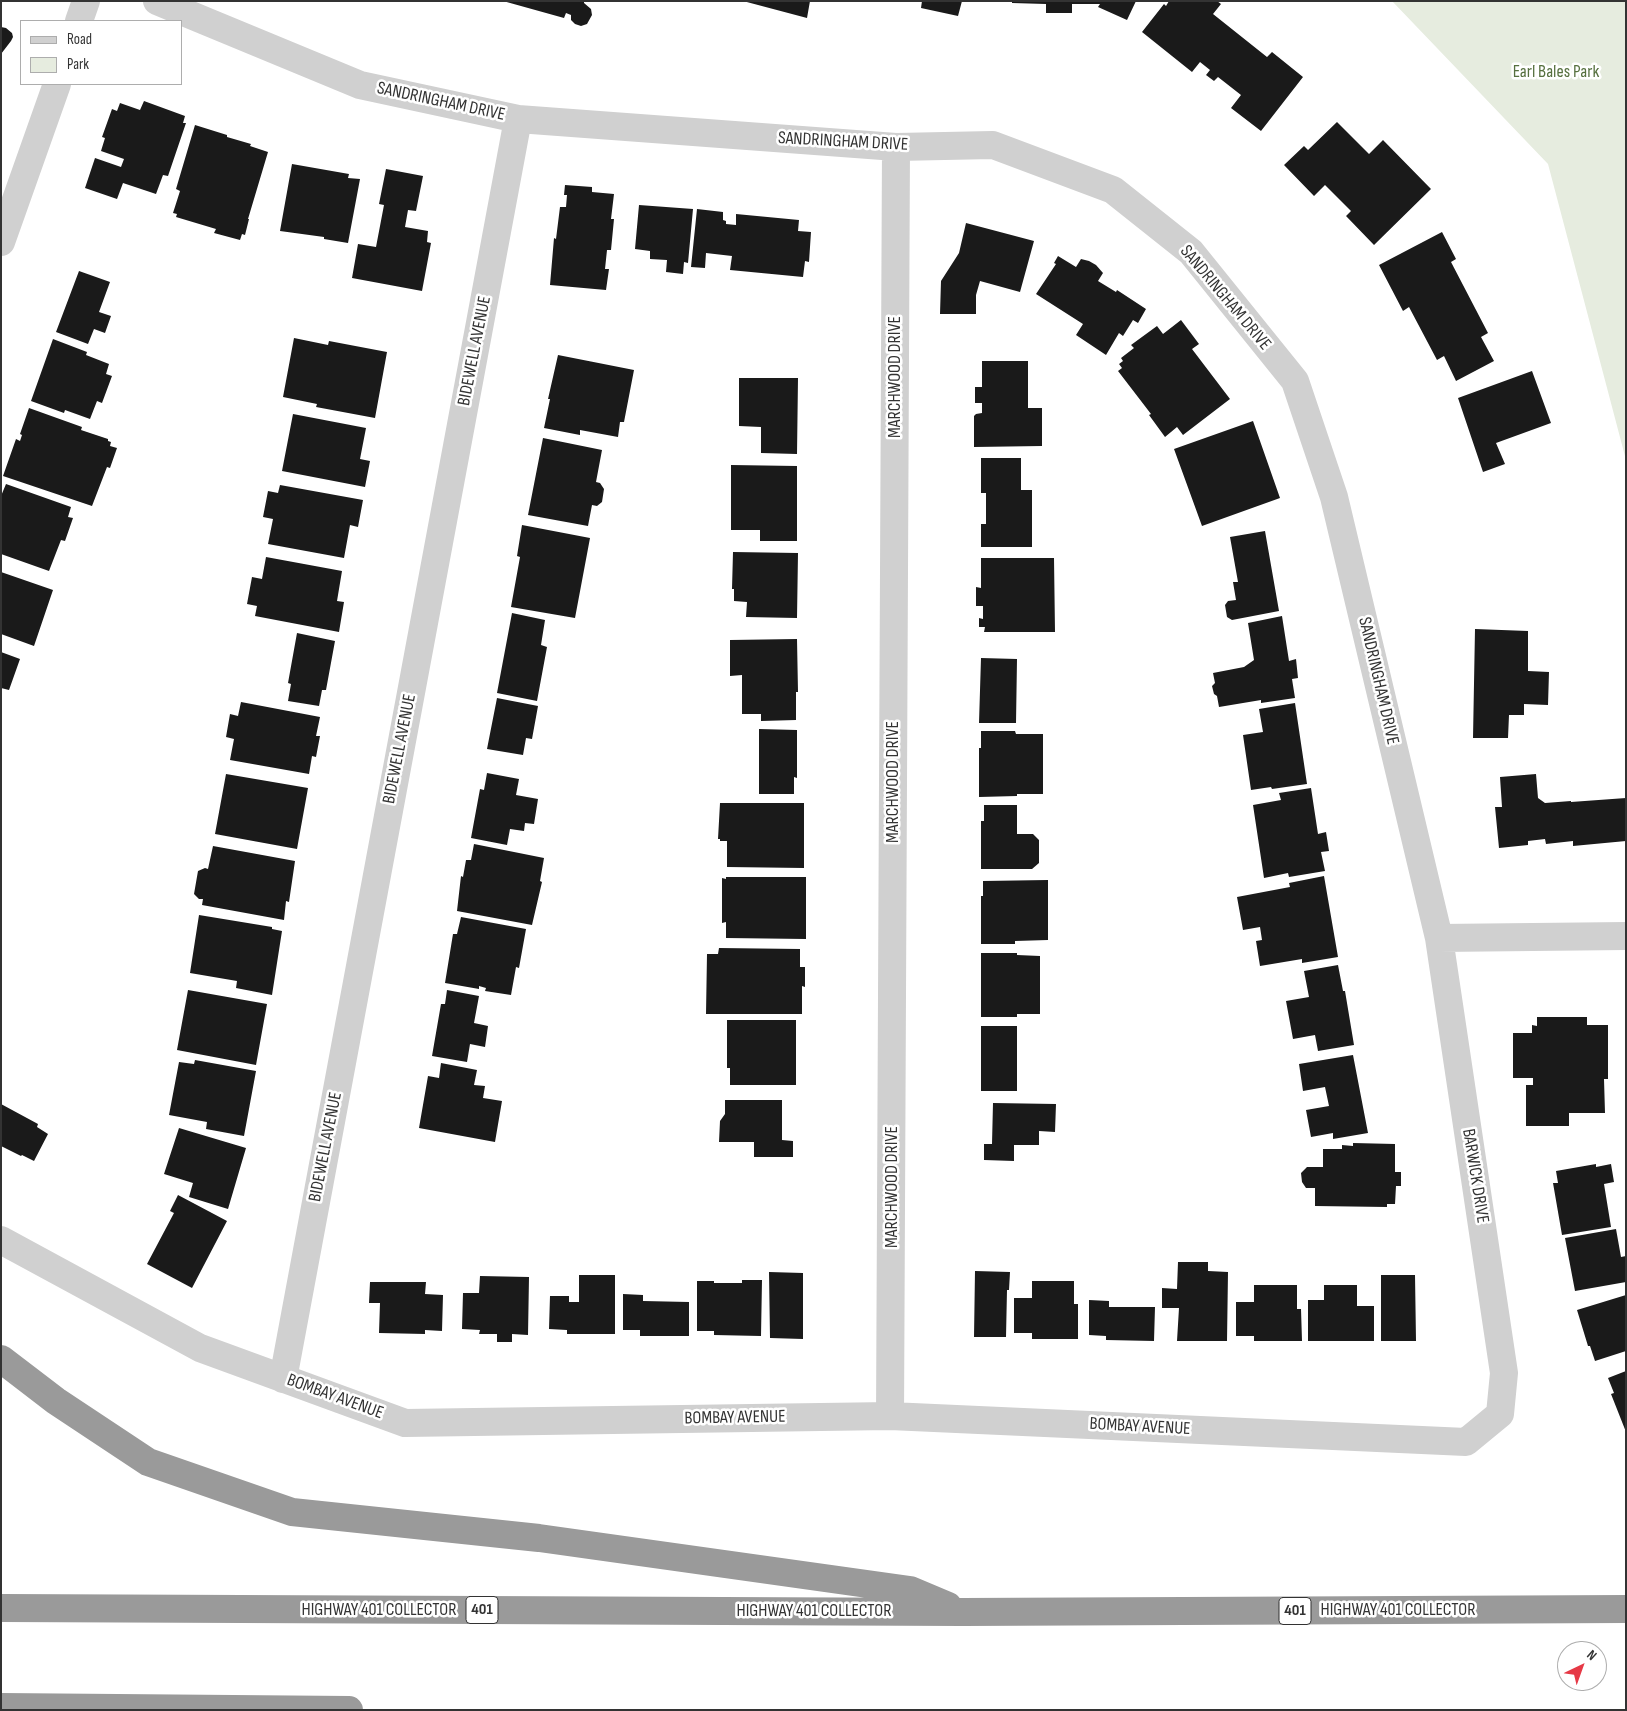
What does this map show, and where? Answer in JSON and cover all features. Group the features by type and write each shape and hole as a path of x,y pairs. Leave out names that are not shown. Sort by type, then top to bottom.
{"highway":[{"path":"1,1359 56,1400 148,1462 292,1512 539,1538 910,1590 964,1612"},
{"name":"HIGHWAY 401 COLLECTOR","path":"1,1608 964,1612 1626,1609"},
{"path":"1,1707 349,1710"}],"street":[{"path":"79,20 86,1"},
{"name":"SANDRINGHAM DRIVE","path":"157,1 360,85 518,119 896,147 993,145 1113,190 1192,252 1295,381 1334,497 1439,938"},
{"path":"1,242 57,85"},
{"name":"BIDEWELL AVENUE","path":"283,1379 518,119"},
{"name":"MARCHWOOD DRIVE","path":"890,1416 896,147"},
{"path":"1439,938 1626,936"},
{"name":"BARWICK DRIVE","path":"1439,938 1504,1374 1500,1414"},
{"name":"BOMBAY AVENUE","path":"1,1240 200,1348 405,1423 890,1416 1466,1442 1500,1414"}],"green space":[{"name":"Earl Bales Park","path":"1392,1 1626,1 1626,460 1548,164"}],"building":[{"path":"503,1 584,1 591,9 592,15 587,24 581,26 575,24 571,20 571,15 566,13 564,18"},
{"path":"743,1 810,1 807,18"},
{"path":"922,1 962,1 958,16 921,8"},
{"path":"1012,1 1136,1 1127,20 1098,7 1100,4 1072,4 1072,13 1046,13 1046,4 1012,3"},
{"path":"1169,1 1217,1 1221,4 1213,14 1267,57 1272,52 1303,77 1261,131 1231,108 1241,95 1218,77 1214,81 1206,75 1210,70 1200,62 1192,72 1142,32 1164,4 1166,6"},
{"path":"1,27 6,28 12,33 13,37 1,54"},
{"path":"144,101 185,116 183,123 186,123 168,176 163,175 156,194 123,183 117,199 85,188 95,158 121,167 124,159 101,151 105,138 102,137 112,109 117,111 120,103 140,110"},
{"path":"1337,122 1369,154 1383,140 1431,189 1374,245 1346,216 1351,211 1325,185 1314,196 1284,165 1304,146 1308,150"},
{"path":"195,125 227,135 227,137 251,144 250,146 268,152 245,235 242,234 240,240 214,233 216,229 176,217 177,214 173,213 180,191 176,189"},
{"path":"292,164 349,174 348,178 360,179 348,243 324,239 324,237 280,231"},
{"path":"386,169 423,176 416,211 408,210 405,227 428,231 427,242 431,243 422,291 352,278 358,244 376,247 384,205 379,204"},
{"path":"565,185 592,187 592,192 614,194 611,219 614,219 611,250 607,250 605,269 609,269 606,290 550,285 554,238 556,239 560,207 566,207 567,195 564,195"},
{"path":"639,205 693,209 688,263 684,262 683,274 666,272 667,260 650,259 650,251 635,249"},
{"path":"697,209 723,212 723,220 726,221 726,224 736,225 736,214 799,220 798,231 811,232 809,262 805,261 803,277 730,270 732,256 706,253 705,268 691,267"},
{"path":"966,223 1034,241 1020,292 980,281 976,295 976,314 940,314 941,281 959,253"},
{"path":"1442,232 1456,259 1451,262 1488,333 1481,337 1494,361 1456,381 1444,356 1437,360 1409,307 1403,311 1379,265"},
{"path":"1058,256 1076,267 1081,259 1096,265 1103,273 1098,281 1116,292 1117,290 1146,309 1138,323 1133,320 1123,336 1119,333 1106,355 1076,335 1083,324 1036,294 1056,264 1054,263"},
{"path":"79,271 110,282 99,312 111,316 105,333 94,329 88,344 56,332"},
{"path":"1181,320 1199,344 1192,349 1230,399 1183,435 1177,427 1165,437 1149,415 1151,414 1118,371 1122,368 1119,364 1123,361 1121,358 1134,348 1131,345 1157,326 1163,334"},
{"path":"294,338 328,345 329,341 387,352 375,418 316,407 317,404 283,397"},
{"path":"53,339 87,352 86,355 109,364 106,374 112,376 102,403 97,401 90,419 65,410 64,413 31,401"},
{"path":"558,355 634,370 624,422 620,422 618,437 580,430 580,435 544,428 550,399 548,399"},
{"path":"982,361 1028,361 1028,408 1042,408 1042,446 974,447 974,416 982,413 982,403 975,403 975,387 982,387"},
{"path":"1532,371 1551,423 1496,443 1505,464 1483,472 1458,398"},
{"path":"739,378 798,378 797,454 761,453 761,427 739,426"},
{"path":"29,408 82,427 81,430 108,439 111,442 110,446 117,448 110,468 107,467 92,506 3,476 16,439 20,441 22,435 20,434"},
{"path":"293,414 366,428 360,459 370,461 365,487 282,471"},
{"path":"1253,421 1280,498 1202,526 1174,449"},
{"path":"543,438 602,450 596,482 600,483 604,489 602,502 597,506 592,505 588,526 528,515"},
{"path":"981,458 1021,458 1021,490 1032,490 1032,547 981,547 981,524 986,524 986,493 981,493"},
{"path":"731,465 797,466 797,541 760,541 760,530 731,530"},
{"path":"6,484 71,507 68,517 73,518 65,541 61,540 49,571 1,554 1,496"},
{"path":"280,485 363,500 358,527 350,525 344,558 268,544 273,519 263,517 268,491 278,493"},
{"path":"522,525 590,538 575,618 511,607 520,557 517,556"},
{"path":"1265,531 1279,611 1232,620 1227,617 1225,605 1228,601 1236,600 1233,582 1238,582 1230,537"},
{"path":"733,552 798,553 797,618 746,617 747,602 734,601 734,589 732,589"},
{"path":"266,557 342,571 337,601 344,602 339,632 255,616 257,606 247,604 252,577 262,579"},
{"path":"981,558 1054,558 1055,632 984,632 985,627 979,627 979,618 983,619 983,606 976,606 976,587 981,588"},
{"path":"1,572 53,590 34,646 1,634"},
{"path":"512,613 545,620 541,645 547,647 537,701 497,693"},
{"path":"1282,616 1289,661 1296,659 1298,678 1292,679 1295,698 1261,703 1261,700 1219,707 1217,696 1214,694 1212,686 1215,683 1213,673 1244,667 1254,660 1248,623"},
{"path":"1475,629 1528,631 1528,671 1549,672 1548,705 1524,704 1524,715 1509,715 1508,738 1473,738"},
{"path":"297,633 335,641 326,690 322,690 319,706 288,701 291,684 288,683"},
{"path":"797,639 798,692 796,692 796,720 761,721 761,714 742,714 742,675 730,676 730,640"},
{"path":"1,652 20,659 9,690 1,688"},
{"path":"981,658 1017,659 1016,723 979,723"},
{"path":"497,698 538,706 532,739 526,738 523,755 487,749"},
{"path":"241,702 320,717 316,736 320,736 316,757 312,756 309,774 230,760 234,739 226,737 230,714 238,716"},
{"path":"1295,703 1307,784 1251,790 1243,735 1263,732 1259,709"},
{"path":"759,729 797,730 797,778 794,777 794,794 759,794"},
{"path":"981,731 1015,731 1016,734 1043,734 1043,794 979,797"},
{"path":"487,773 519,779 516,795 538,799 534,824 525,823 524,831 510,829 507,845 471,838 480,789 484,790"},
{"path":"226,774 308,788 297,849 215,834"},
{"path":"1536,774 1538,798 1545,803 1626,798 1626,841 1573,846 1573,841 1546,844 1545,839 1528,841 1528,845 1499,848 1495,807 1502,807 1500,777"},
{"path":"1311,788 1318,834 1326,832 1329,851 1321,852 1325,871 1289,877 1288,873 1264,878 1253,805 1281,800 1279,793"},
{"path":"720,803 804,803 804,868 727,867 727,841 720,841 718,839"},
{"path":"984,805 1017,805 1017,834 1033,834 1039,840 1039,863 1032,869 981,869 981,821 984,821"},
{"path":"474,844 544,858 540,881 542,882 532,925 457,911 461,876 463,877 466,860 471,860"},
{"path":"213,846 295,861 289,902 286,901 284,920 202,905 203,899 199,899 194,894 198,871 205,868 208,869"},
{"path":"1324,876 1338,957 1302,963 1302,959 1260,966 1256,941 1262,940 1260,927 1243,930 1237,897 1290,887 1289,883"},
{"path":"726,877 806,877 806,939 726,938 726,922 722,923 722,878 726,879"},
{"path":"1048,880 1048,940 1015,941 1015,944 981,944 981,896 983,896 983,881"},
{"path":"199,915 272,927 272,929 282,931 272,995 236,988 237,981 190,973"},
{"path":"461,917 526,929 519,968 516,967 511,995 485,991 486,988 479,986 479,989 445,983 453,934 457,934"},
{"path":"719,948 800,949 800,967 805,967 805,987 802,986 802,1014 706,1014 707,954 718,954"},
{"path":"981,953 1017,953 1017,955 1040,956 1040,1014 1017,1014 1017,1017 981,1017"},
{"path":"1338,965 1343,991 1345,991 1354,1045 1318,1051 1315,1035 1293,1039 1286,1001 1309,997 1304,971"},
{"path":"188,990 267,1004 256,1065 177,1050"},
{"path":"447,990 479,996 474,1023 488,1026 485,1047 470,1044 467,1062 432,1056 441,1004 445,1004"},
{"path":"1537,1017 1587,1017 1587,1025 1608,1025 1608,1079 1604,1079 1605,1113 1569,1113 1569,1126 1526,1126 1526,1085 1533,1085 1533,1078 1513,1078 1513,1033 1532,1033 1532,1025 1537,1026"},
{"path":"727,1020 796,1020 796,1085 730,1085 730,1068 727,1068"},
{"path":"981,1026 1017,1026 1017,1091 981,1091"},
{"path":"1353,1055 1368,1133 1333,1139 1333,1133 1311,1137 1306,1110 1329,1106 1325,1087 1303,1091 1299,1064"},
{"path":"195,1060 256,1071 244,1136 206,1129 207,1122 169,1115 179,1062 194,1064"},
{"path":"441,1063 477,1070 474,1085 485,1086 483,1098 502,1101 495,1142 419,1128 428,1076 439,1078"},
{"path":"725,1100 782,1100 782,1140 793,1141 793,1157 754,1157 754,1142 719,1142 720,1121 725,1114"},
{"path":"993,1103 1056,1104 1055,1132 1039,1131 1039,1145 1014,1145 1014,1161 984,1160 984,1144 992,1144"},
{"path":"1,1104 38,1124 37,1127 48,1134 34,1161 1,1146"},
{"path":"179,1128 246,1148 228,1209 189,1197 193,1183 164,1174"},
{"path":"1353,1143 1395,1144 1395,1172 1401,1172 1401,1186 1396,1186 1395,1204 1387,1204 1387,1207 1315,1206 1315,1188 1306,1188 1302,1182 1301,1173 1307,1167 1323,1167 1323,1149 1342,1149 1342,1145 1353,1146"},
{"path":"1596,1164 1596,1167 1611,1164 1614,1182 1604,1184 1611,1227 1562,1235 1553,1183 1558,1183 1556,1171"},
{"path":"178,1195 227,1221 192,1288 147,1264 174,1213 170,1211"},
{"path":"1616,1229 1621,1257 1626,1256 1626,1282 1575,1291 1565,1238"},
{"path":"1178,1262 1208,1262 1208,1271 1228,1272 1227,1341 1177,1341 1179,1308 1162,1308 1162,1288 1177,1289"},
{"path":"975,1271 1010,1272 1009,1290 1007,1290 1006,1337 974,1337"},
{"path":"769,1272 803,1273 803,1339 770,1338"},
{"path":"579,1275 615,1275 615,1334 567,1334 567,1330 549,1329 550,1296 569,1296 569,1302 579,1302"},
{"path":"1381,1275 1415,1275 1416,1341 1381,1341"},
{"path":"480,1276 529,1277 528,1335 512,1334 512,1342 497,1342 497,1334 479,1334 480,1330 462,1329 463,1293 479,1293"},
{"path":"742,1280 762,1280 761,1336 714,1335 714,1331 697,1331 697,1281 742,1283"},
{"path":"1032,1281 1074,1281 1074,1304 1078,1304 1078,1339 1032,1339 1032,1333 1014,1333 1014,1298 1032,1298"},
{"path":"370,1282 426,1282 425,1294 443,1295 442,1331 425,1330 425,1334 379,1333 380,1303 369,1303"},
{"path":"1254,1285 1297,1285 1297,1309 1301,1309 1302,1341 1254,1341 1254,1336 1236,1336 1236,1302 1254,1302"},
{"path":"1324,1285 1357,1285 1357,1306 1374,1306 1374,1341 1308,1341 1308,1300 1324,1300"},
{"path":"623,1294 643,1295 643,1301 689,1302 689,1336 640,1336 640,1330 623,1330"},
{"path":"1626,1295 1626,1351 1595,1361 1590,1346 1588,1346 1577,1310"},
{"path":"1089,1300 1109,1301 1109,1307 1155,1307 1154,1341 1106,1340 1106,1336 1089,1335"},
{"path":"1626,1371 1626,1432 1611,1394 1614,1393 1608,1378"}]}
